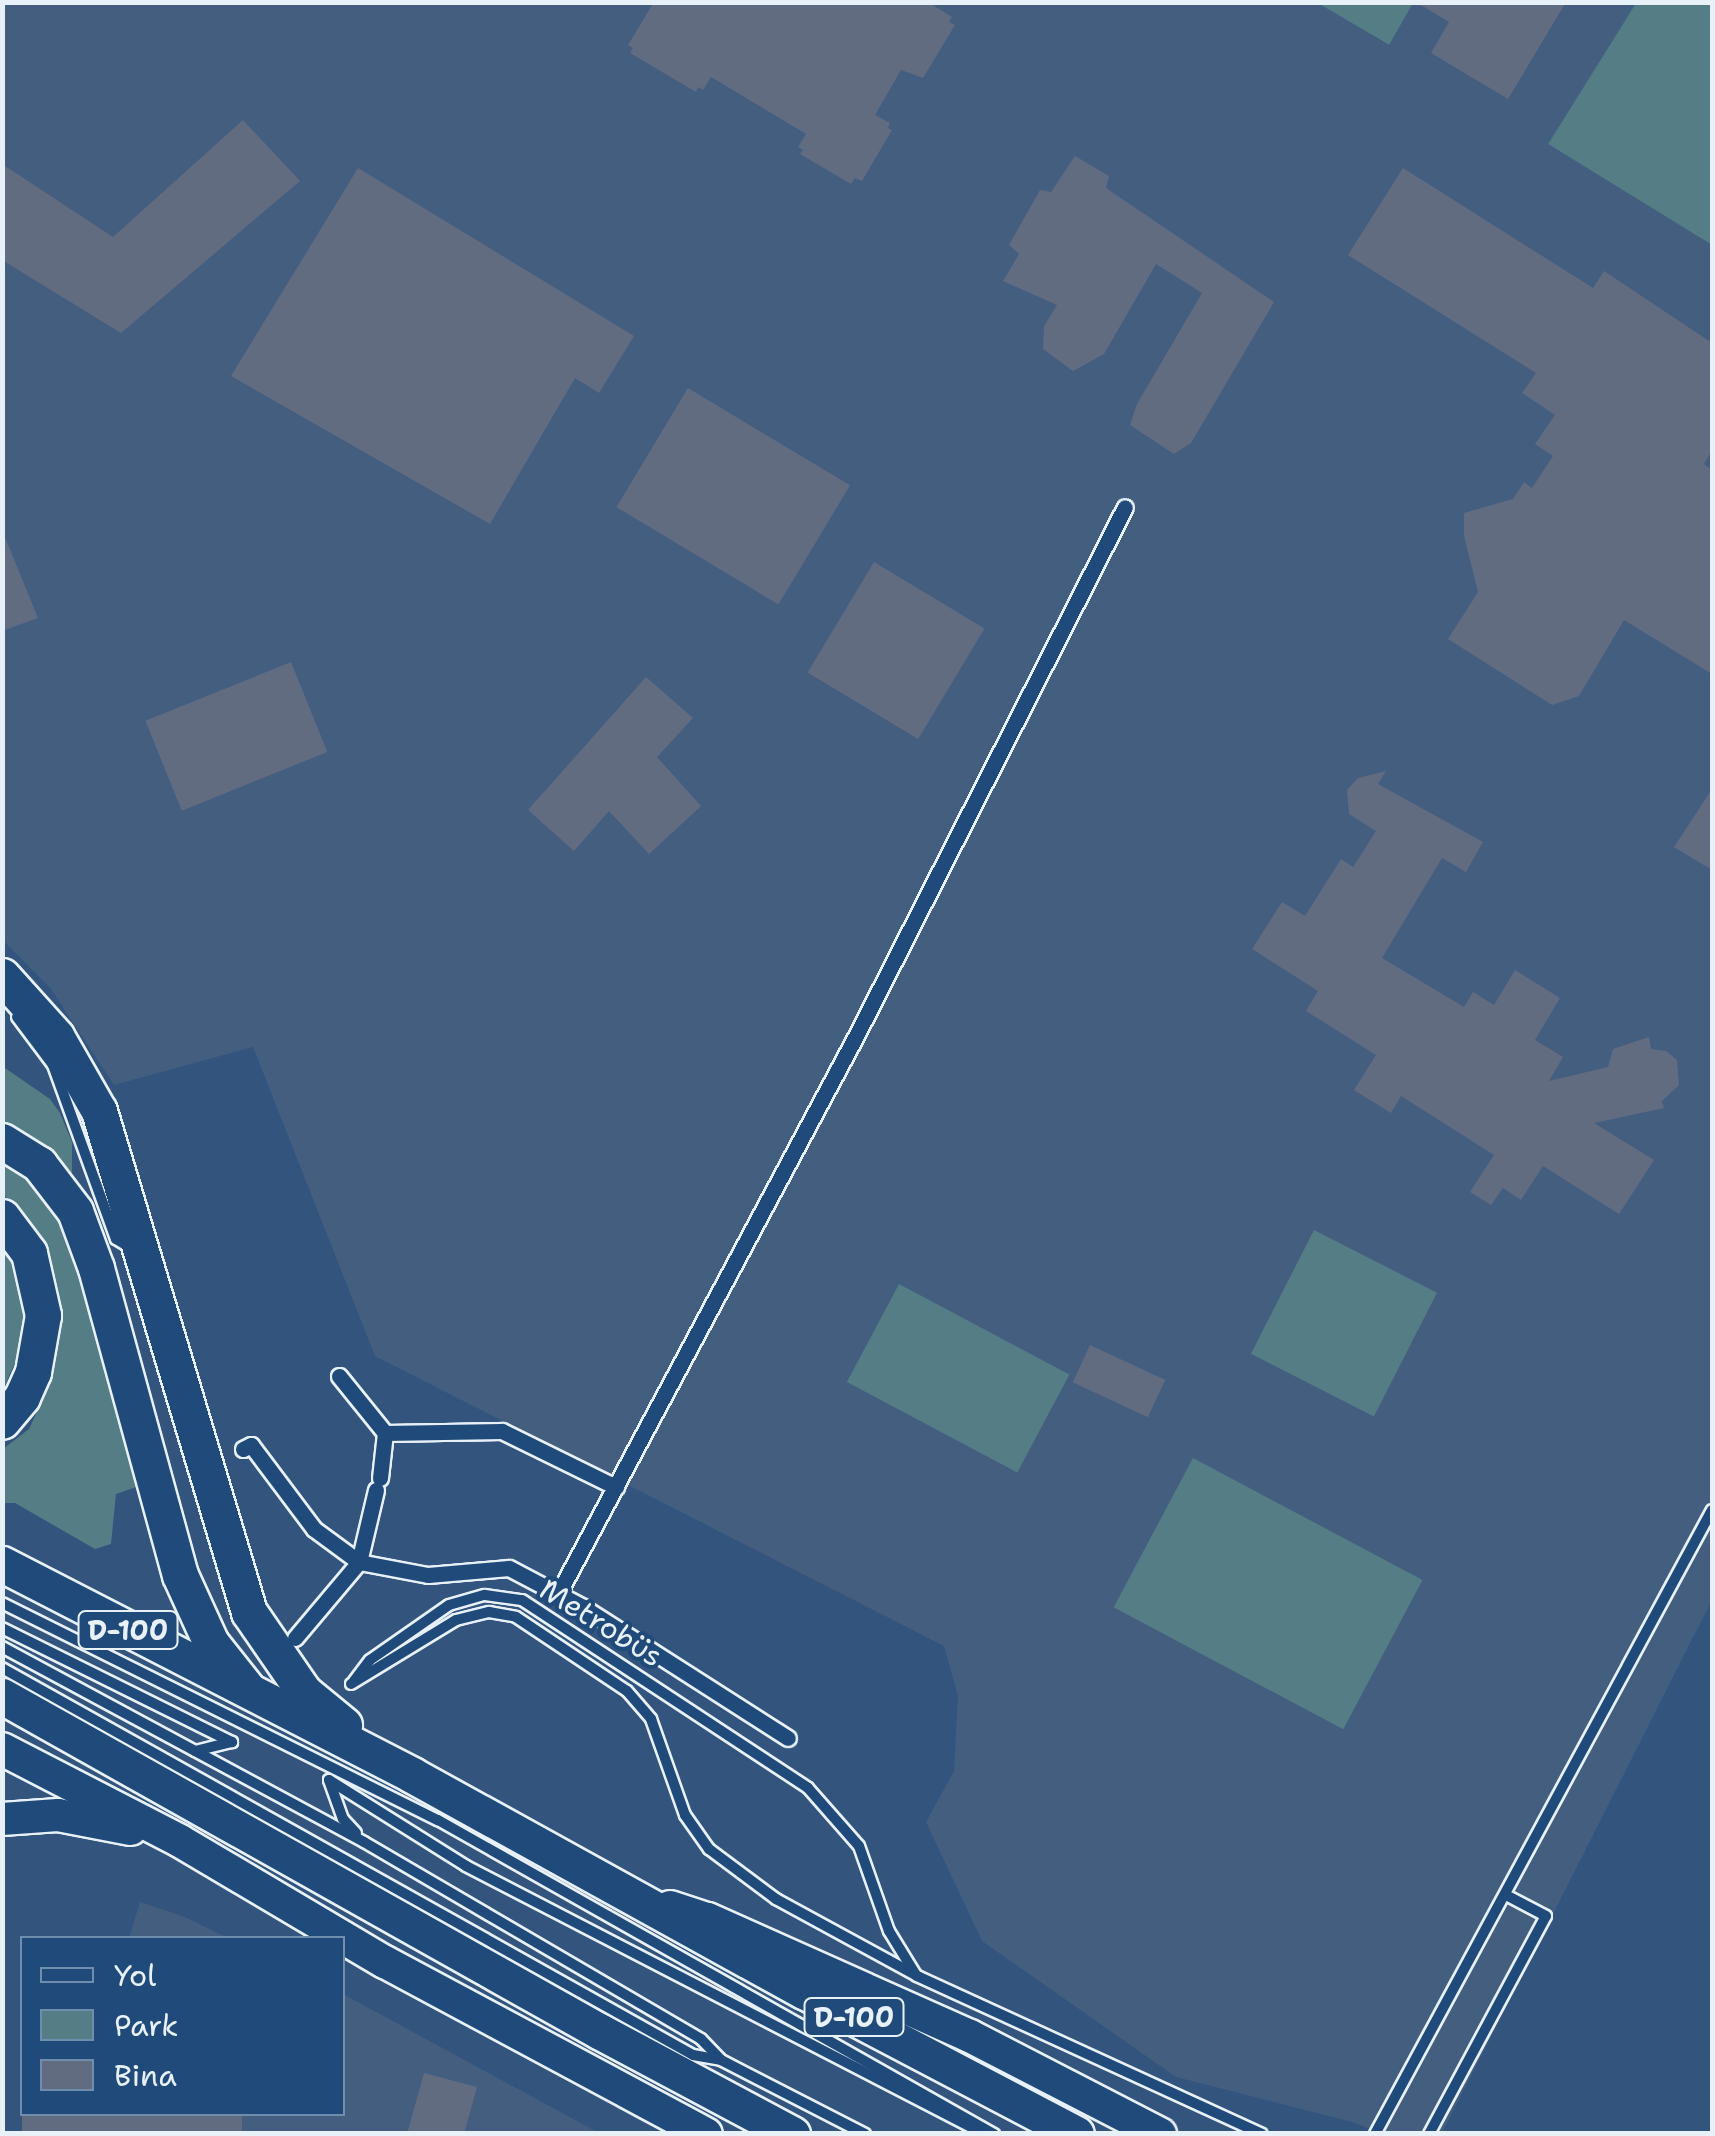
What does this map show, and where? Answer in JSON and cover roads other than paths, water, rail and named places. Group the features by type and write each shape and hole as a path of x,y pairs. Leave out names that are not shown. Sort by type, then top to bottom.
{"highway":[{"path":"6,993 56,1036 99,1111 142,1248 208,1487 250,1612 304,1692 412,1776"},
{"path":"2,1141 39,1164 75,1211 96,1268 192,1608 211,1643 252,1695"},
{"path":"2,1216 30,1253 43,1315 33,1372 22,1397 2,1421"},
{"name":"D-100","path":"2,1564 412,1776 1076,2134"},
{"path":"2,1696 599,2031 792,2134"}],"main road":[{"path":"2,1748 180,1841 341,1936"},
{"path":"2,1819 58,1815 180,1841"},
{"path":"634,1897 708,1918 817,1966 970,2036 1160,2134"},
{"path":"345,1938 706,2134"}],"street":[{"path":"558,1594 856,1036 1124,507"},
{"path":"295,1638 359,1562 378,1484 385,1433 340,1376"},
{"path":"385,1433 502,1431 616,1488"},
{"path":"243,1448 251,1444 314,1529 359,1562 428,1575 509,1568 558,1594 788,1738"}],"lane":[{"path":"1375,2134 1712,1510"},
{"name":"Metrobüs","path":"917,1976 889,1931 858,1846 808,1788 522,1600 485,1595 449,1605 370,1660 352,1684 456,1620 489,1612 516,1617 627,1691 650,1719 685,1815 709,1849 776,1899 917,1976 1262,2134"},
{"path":"2,1603 438,1820 994,2134"},
{"path":"2,1628 232,1742 192,1751"},
{"path":"2,1647 364,1842 701,2038 721,2060"},
{"path":"2,1668 693,2056 721,2060 865,2134"},
{"path":"364,1842 343,1819 329,1780 466,1866 984,2134"},
{"path":"1428,2134 1546,1916 1506,1894"}]}
